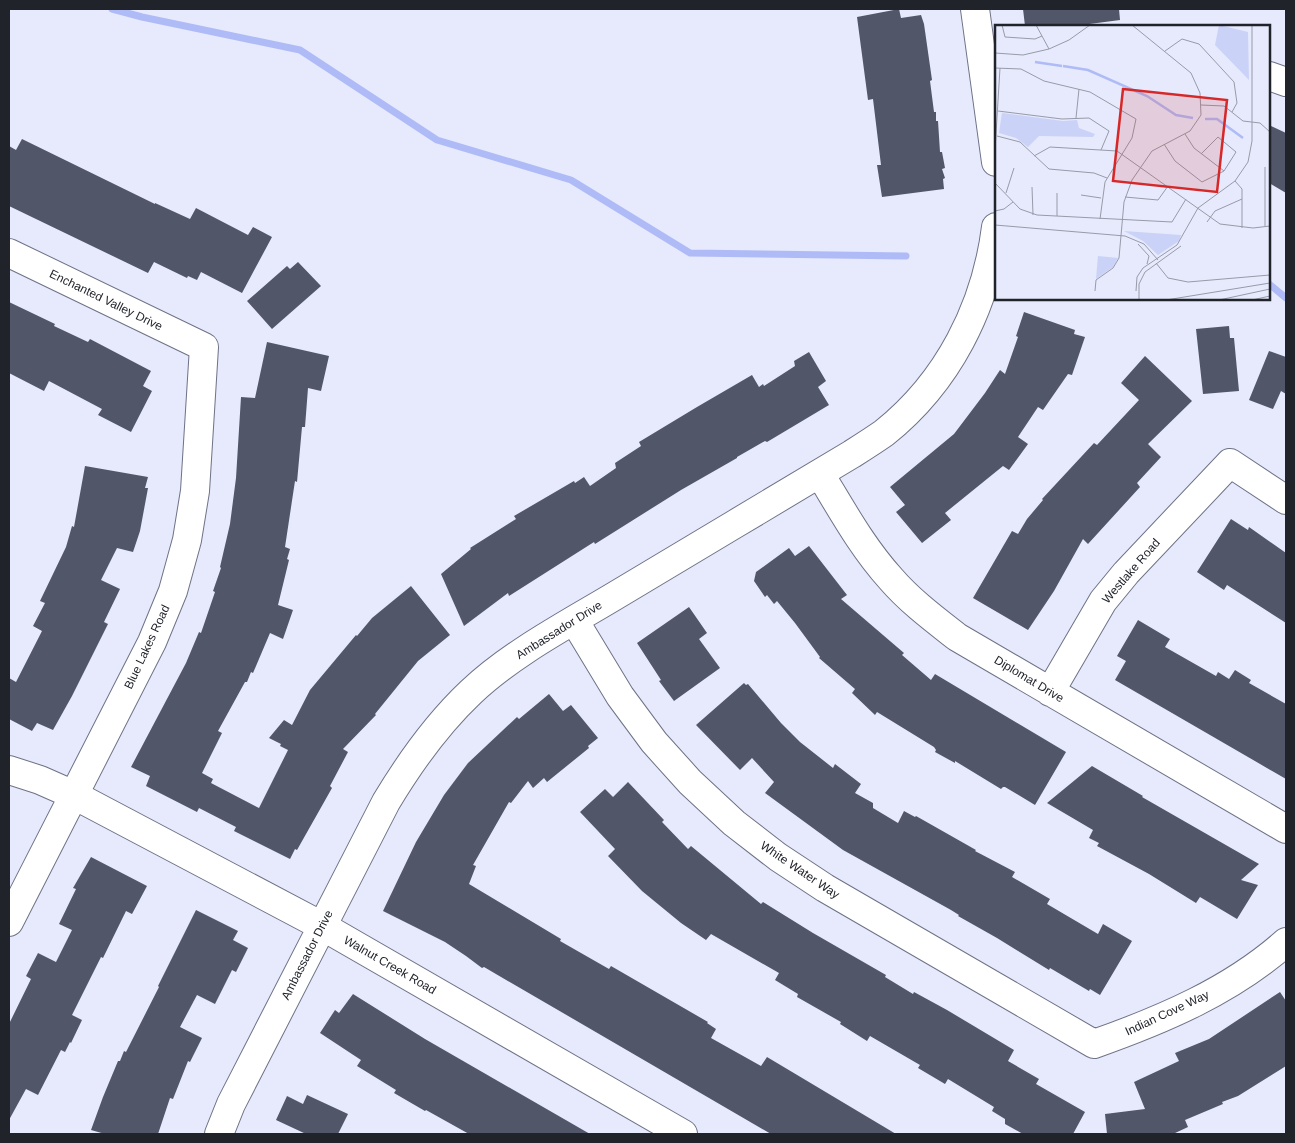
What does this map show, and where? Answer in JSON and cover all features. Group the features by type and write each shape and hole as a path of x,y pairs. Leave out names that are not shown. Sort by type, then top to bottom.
{"street":[{"path":"975,9 991,85 995,147"},
{"path":"1270,76 1286,82"},
{"name":"Ambassador Drive","path":"219,1134 232,1104 386,802 409,763 436,728 472,691 509,661 574,620 820,474 884,432 914,405 942,372 962,337 980,300 995,236"},
{"name":"Enchanted Valley Drive","path":"9,253 204,347"},
{"name":"Blue Lakes Road","path":"9,922 152,642 173,592 187,540 195,491 204,347"},
{"name":"Westlake Road","path":"1050,692 1103,602 1126,573 1230,463 1286,500"},
{"name":"Diplomat Drive","path":"820,474 861,542 891,579 922,609 957,637 1286,829"},
{"name":"White Water Way","path":"574,620 620,696 654,742 690,782 734,823 778,857 825,888 1094,1044"},
{"name":"Walnut Creek Road","path":"9,770 40,780 74,795 322,926 682,1134"},
{"name":"Indian Cove Way","path":"1094,1044 1146,1026 1195,1003 1239,977 1286,942"}],"building":[{"path":"899,9 901,18 921,15 924,24 932,80 930,81 934,112 936,112 936,121 938,121 940,152 942,152 945,168 942,169 945,178 943,179 944,189 882,197 877,165 881,165 873,99 868,100 857,17"},
{"path":"1023,9 1119,9 1120,20 1082,25 1025,25"},
{"path":"1270,125 1286,133 1286,193 1270,184"},
{"path":"22,139 155,204 190,219 196,208 248,235 253,227 272,237 242,293 201,272 197,280 188,276 187,278 154,262 148,273 9,206 9,146 16,150"},
{"path":"298,262 321,286 272,329 247,301 287,266 290,269"},
{"path":"9,302 88,342 90,339 151,371 143,386 152,391 131,432 98,415 102,409 49,381 44,391 9,373"},
{"path":"1024,312 1075,330 1074,334 1085,337 1072,375 1068,374 1043,410 1038,407 1018,437 1028,444 1009,470 1003,466 945,513 951,520 922,543 896,512 905,505 890,487 954,434 1000,370 1005,374 1018,337 1016,336"},
{"path":"1229,326 1230,338 1234,338 1239,391 1203,394 1196,329"},
{"path":"267,342 329,356 321,391 308,388 305,427 302,427 297,482 295,481 285,547 290,549 287,559 289,560 278,605 293,610 283,639 270,633 253,673 251,672 218,731 222,733 202,773 213,779 211,783 259,808 288,750 269,738 284,720 292,725 310,690 356,635 372,618 411,586 450,635 418,661 376,715 343,749 348,752 330,786 332,788 290,859 234,831 236,827 199,808 197,812 146,786 150,776 131,767 186,663 199,632 201,633 215,592 213,591 221,568 230,524 236,478 241,397 255,398"},
{"path":"1269,351 1286,357 1286,394 1281,391 1273,409 1249,400"},
{"path":"809,352 826,381 818,387 829,405 681,490 509,596 508,593 464,626 441,574 470,548 516,519 514,516 574,481 575,483 584,477 590,486 616,468 615,463 641,446 639,442 752,375 759,387 763,384 764,386 795,366 794,361"},
{"path":"1145,356 1192,401 1148,444 1161,457 1137,483 1140,487 1088,544 1083,539 1054,591 1028,630 973,598 1012,531 1018,534 1042,499 1094,443 1097,445 1139,400 1121,383"},
{"path":"85,466 148,477 145,488 148,488 140,531 133,552 117,548 101,580 120,589 104,622 108,624 72,696 53,730 37,723 32,731 9,719 9,678 16,682 42,631 33,626 45,603 40,601 66,547 72,526 74,527"},
{"path":"1231,519 1248,530 1249,527 1286,553 1286,623 1227,585 1224,590 1197,572"},
{"path":"809,546 847,595 841,599 904,653 902,655 931,680 935,674 1066,752 1035,805 1005,787 1001,789 955,761 955,763 935,752 934,747 877,712 875,715 852,693 855,689 819,658 777,601 774,604 767,595 765,597 754,581 756,572 789,548 795,556"},
{"path":"689,607 707,633 699,639 720,668 674,701 659,681 661,680 637,643"},
{"path":"1138,620 1170,639 1165,647 1216,676 1218,672 1229,679 1235,670 1251,680 1249,683 1286,704 1286,779 1115,680 1126,661 1117,656"},
{"path":"744,683 748,684 800,742 833,768 835,764 861,784 855,793 873,803 873,808 898,823 904,811 916,816 1015,872 1012,877 1050,899 1047,904 1098,934 1103,924 1132,941 1100,995 1090,989 1089,991 1050,968 1049,970 951,910 843,850 765,793 774,782 752,758 740,770 696,725"},
{"path":"549,694 563,711 571,705 598,738 588,746 589,748 547,782 544,778 533,788 528,781 511,803 509,802 473,865 476,866 469,884 561,939 560,941 609,969 611,966 708,1022 716,1029 711,1038 761,1066 767,1057 896,1134 771,1134 484,967 482,968 445,942 383,911 416,842 444,795 468,763 517,717 519,719"},
{"path":"1092,766 1259,864 1241,880 1258,885 1237,919 1200,897 1196,903 1149,874 1097,846 1099,843 1089,838 1093,830 1047,803"},
{"path":"628,782 688,849 691,846 761,904 763,902 886,975 885,977 913,994 914,992 947,1010 1014,1050 1008,1061 1039,1079 1036,1084 1085,1112 1073,1134 1023,1134 1005,1124 1005,1119 992,1111 994,1107 948,1079 945,1084 918,1068 920,1065 870,1036 867,1041 840,1024 841,1022 797,997 798,994 775,980 779,973 711,934 706,940 681,923 642,891 608,856 615,849 580,812 605,789 613,797"},
{"path":"91,857 147,886 132,914 126,911 72,1015 82,1020 71,1043 65,1052 61,1050 38,1095 26,1089 9,1120 9,1024 31,979 26,976 38,953 56,962 72,930 59,924 76,889 73,888"},
{"path":"196,910 238,931 233,940 248,948 236,972 232,970 215,1004 197,995 180,1027 202,1038 190,1062 188,1061 173,1099 170,1098 158,1134 105,1134 91,1130 118,1061 120,1061 124,1051 126,1052"},
{"path":"1280,992 1286,1001 1286,1066 1238,1096 1185,1120 1188,1127 1173,1134 1107,1134 1105,1114 1145,1109 1134,1082 1179,1061 1175,1053 1209,1039"},
{"path":"353,994 425,1039 590,1134 469,1134 394,1093 396,1090 357,1066 361,1060 320,1033 335,1010 339,1013"},
{"path":"307,1095 348,1114 338,1134 306,1134 276,1120 287,1096 303,1104"}],"waterway":[{"path":"112,9 300,50 437,140 571,180 690,253 906,256"},
{"path":"1270,285 1286,298"}]}
